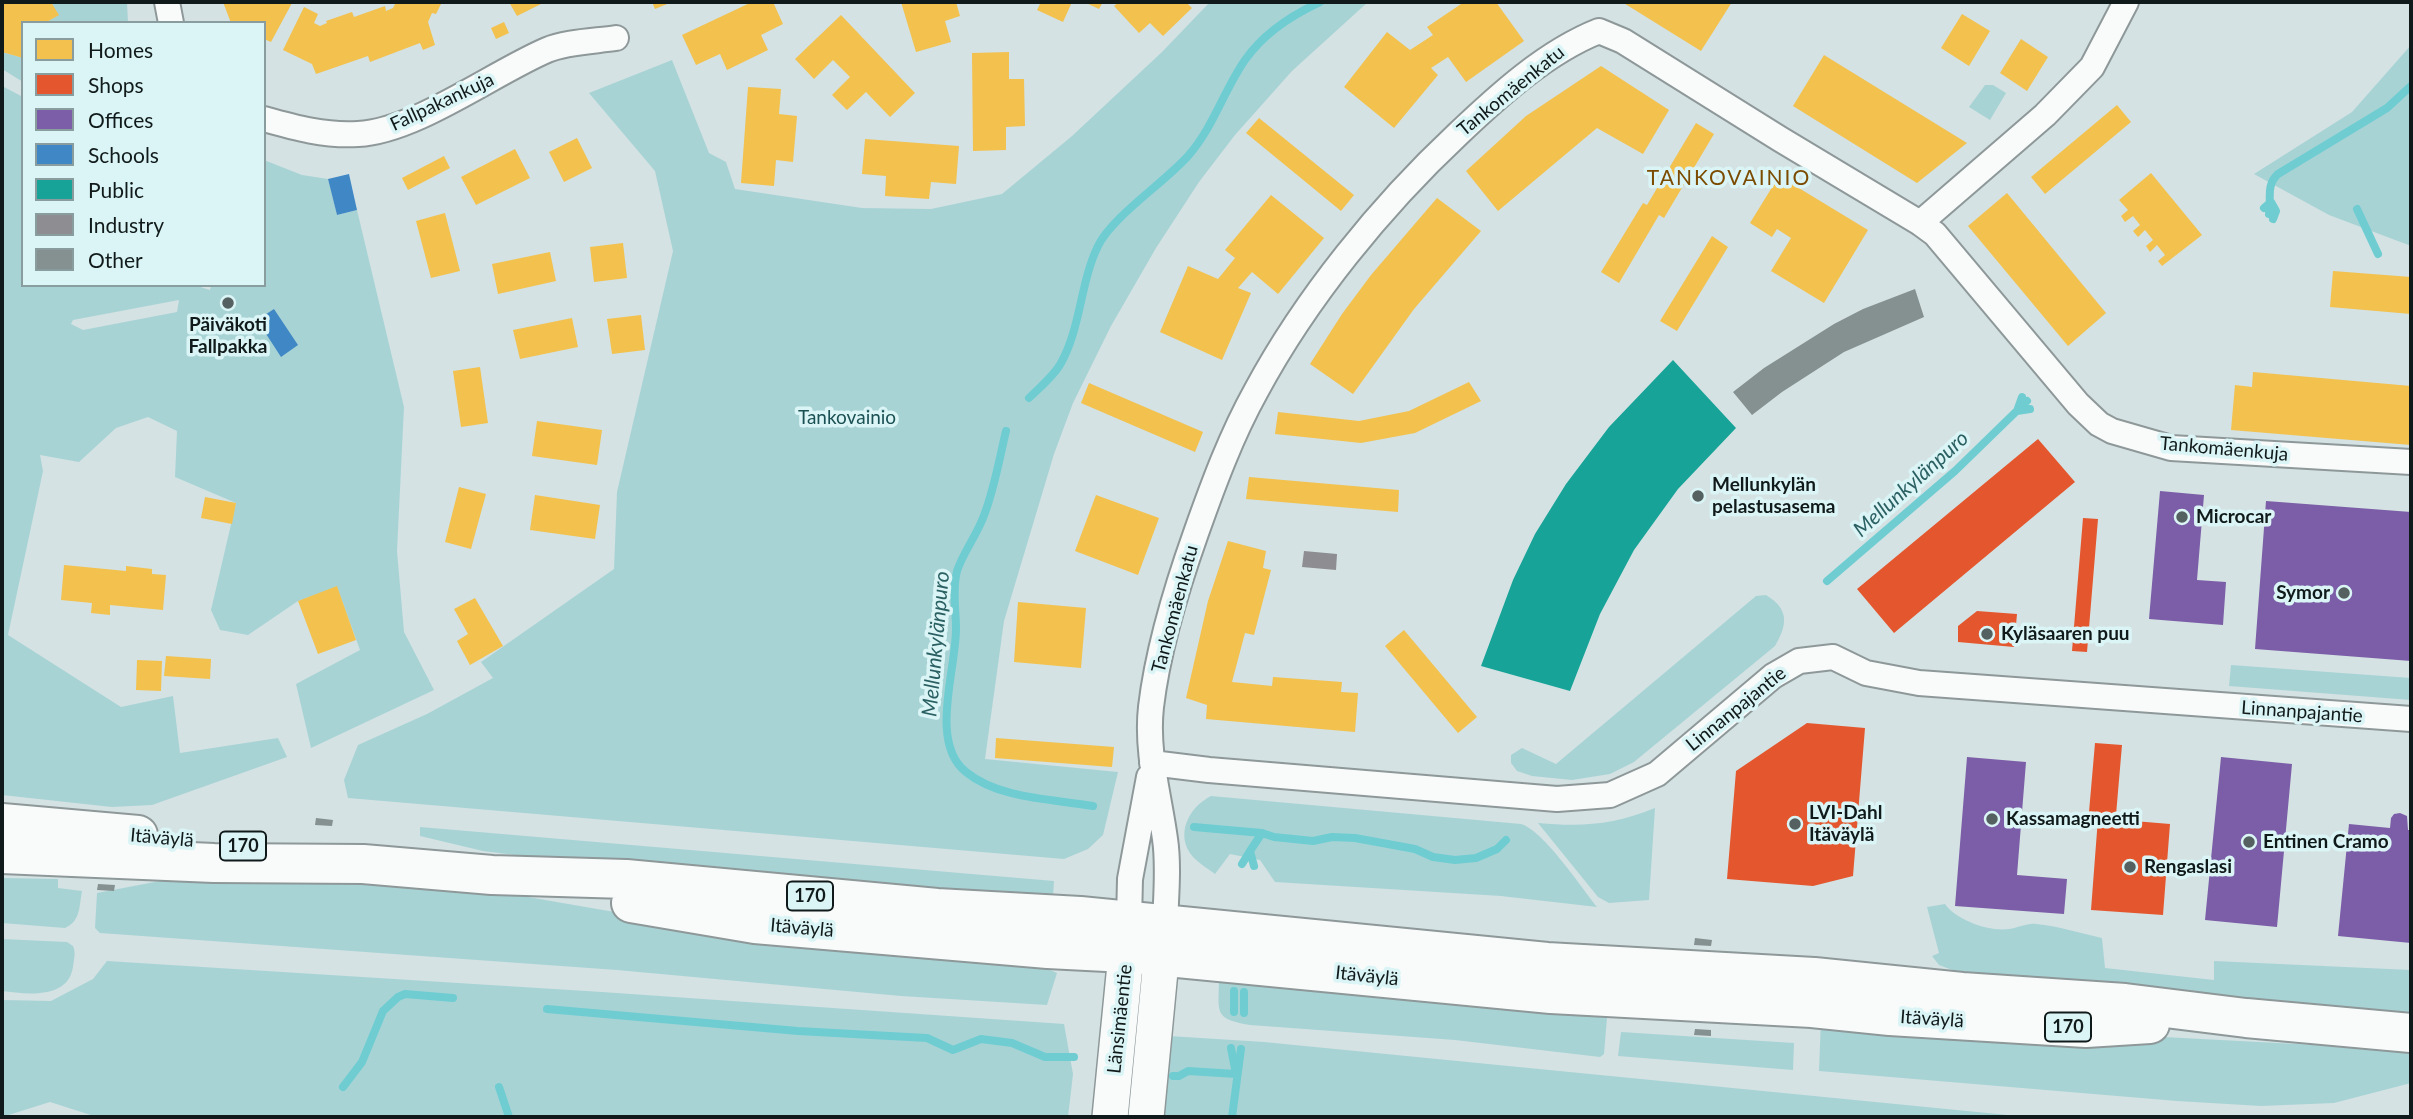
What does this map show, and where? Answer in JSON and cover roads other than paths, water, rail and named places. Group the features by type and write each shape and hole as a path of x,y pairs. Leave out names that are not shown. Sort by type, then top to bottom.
{"main road":[{"name":"Itäväylä","path":"2,823 285,850 363,864"},
{"name":"Itäväylä","path":"2,854 214,863 363,864 492,875 626,879 937,908 1551,994 1812,1007 1889,1016 2086,1028 2246,1018 2411,1033"},
{"name":"Länsimäentie","path":"1110,1117 1145,938"},
{"name":"Länsimäentie","path":"1145,938 1146,1117"}],"street":[{"path":"167,2 171,21"},
{"path":"1920,223 2045,115 2092,67 2126,2"},
{"name":"Tankomäenkatu","path":"1145,938 1166,842 1152,763 1151,708 1179,581 1216,477 1256,391 1297,324 1388,204 1480,113 1572,42 1599,31 1623,41 1920,223"},
{"name":"Fallpakankuja","path":"266,119 324,133 359,134 380,131 417,117 550,49 616,38"},
{"name":"Tankomäenkuja","path":"1920,223 1934,234 2078,404 2099,424 2112,431 2171,448 2411,462"},
{"name":"Linnanpajantie","path":"1152,763 1557,799 1610,795 1657,774 1773,676 1799,661 1833,657 1866,673 1919,683 2411,719"},
{"name":"Tankomäenkatu","path":"1145,938 1130,879 1152,763"}],"waterway":[{"name":"Mellunkylänpuro","path":"1029,398 1055,372 1068,349 1087,275 1105,235 1197,145 1245,60 1260,42 1279,26 1320,2"},
{"name":"Mellunkylänpuro","path":"2269,214 2270,188 2278,174 2387,108 2411,86"},
{"name":"Mellunkylänpuro","path":"2264,208 2271,202 2276,211 2273,219"},
{"path":"2357,209 2378,254"},
{"name":"Mellunkylänpuro","path":"2022,397 2017,411 2030,409"},
{"name":"Mellunkylänpuro","path":"1827,581 1955,471 2027,401"},
{"name":"Mellunkylänpuro","path":"1006,431 987,508 957,571 954,593 955,646 947,705 949,743 955,759 966,772 994,788 1026,796 1093,806"},
{"name":"Mellunkylänpuro","path":"1194,827 1262,833"},
{"name":"Mellunkylänpuro","path":"1254,866 1250,851 1262,833 1313,841 1332,837 1355,838 1415,849 1433,857 1455,860 1476,858 1497,849 1506,840"},
{"name":"Mellunkylänpuro","path":"1242,864 1250,851"},
{"name":"Mellunkylänpuro","path":"1234,991 1234,1012"},
{"name":"Mellunkylänpuro","path":"1244,992 1244,1013"},
{"path":"343,1087 362,1062 383,1011 398,997 405,994 453,998"},
{"path":"547,1009 798,1031 927,1038 953,1050 981,1039 1012,1043 1045,1057 1074,1057"},
{"path":"1173,1076 1188,1071 1236,1074 1231,1048"},
{"name":"Mellunkylänpuro","path":"1232,1117 1241,1049"},
{"path":"499,1087 509,1117"}],"place":[{"name":"Päiväkoti Fallpakka","path":"228,303"},
{"name":"Mellunkylän pelastusasema","path":"1698,496"},
{"name":"Microcar","path":"2182,517"},
{"name":"Symor","path":"2344,593"},
{"name":"Kyläsaaren puu","path":"1987,634"},
{"name":"Kassamagneetti","path":"1992,819"},
{"name":"LVI-Dahl Itäväylä","path":"1795,824"},
{"name":"Entinen Cramo","path":"2249,842"},
{"name":"Rengaslasi","path":"2130,867"}],"district":[{"name":"TANKOVAINIO","path":"1729,178"}],"park label":[{"name":"Tankovainio","path":"847,418"}]}
